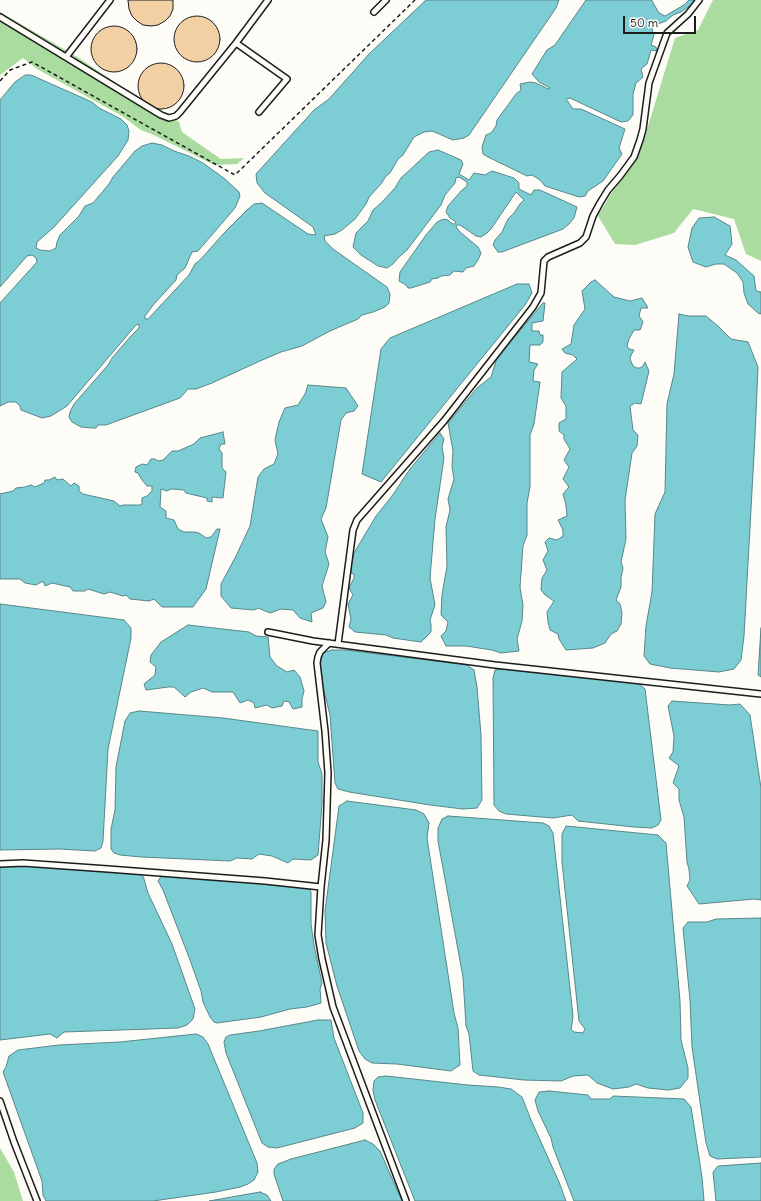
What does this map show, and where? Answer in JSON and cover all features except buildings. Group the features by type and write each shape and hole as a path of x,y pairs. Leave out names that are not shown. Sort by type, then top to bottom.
{"lane":[{"path":"66,57 110,0"},
{"path":"0,17 161,115 169,118 176,116 180,112 236,43 268,0"},
{"path":"374,12 386,0"},
{"path":"338,644 353,530 357,520 444,421 533,307 541,293 544,261 548,257 580,243 586,237 593,216 600,203 608,190 634,157 643,129 649,83 667,33 688,14 699,0"},
{"path":"236,43 287,79 259,112"},
{"path":"268,632 329,643 495,665 761,694"},
{"path":"329,643 320,652 317,663 325,731 328,774 326,840 318,935 333,1007 406,1201"},
{"path":"0,864 23,863 108,869 265,881 321,887"},
{"path":"0,1101 37,1201"}],"path":[{"path":"0,81 10,70 32,62 235,175 415,0"}],"green space":[{"path":"713,0 761,0 761,261 746,254 734,219 693,209 674,233 635,245 615,244 598,216 645,136 675,38 698,30"},
{"path":"0,12 76,56 119,85 179,122 182,132 221,159 244,158 237,164 214,165 141,130 122,116 37,69 23,58 0,75"},
{"path":"0,1148 14,1172 23,1201 0,1201"}],"water":[{"path":"426,0 559,0 556,8 469,135 464,138 453,140 432,131 424,132 414,137 403,155 398,159 390,173 369,197 366,204 355,219 335,234 324,236 325,241 333,249 387,287 390,294 389,303 385,307 362,315 358,319 330,331 302,346 281,352 212,383 196,389 188,389 180,398 106,425 98,425 96,428 81,427 72,422 69,417 70,412 74,404 139,328 139,324 136,325 67,406 51,416 42,418 21,410 20,406 16,402 8,402 0,406 0,303 37,262 36,258 32,255 27,256 0,287 0,100 15,82 25,75 31,75 92,102 99,108 121,119 127,125 129,131 128,140 118,156 54,227 37,242 36,248 40,250 50,251 56,248 60,235 79,216 85,206 93,203 135,151 142,146 152,143 162,145 203,163 225,179 239,192 240,196 235,208 198,251 192,252 185,268 177,275 176,280 145,316 145,319 148,319 189,275 195,264 254,204 262,203 308,234 316,235 313,227 265,193 257,183 256,174 314,110 329,99 369,54"},
{"path":"586,0 652,0 659,13 665,16 684,5 689,0 702,1 689,6 681,12 673,15 666,21 655,25 652,30 654,35 651,45 656,47 657,51 651,50 647,64 641,69 643,77 636,83 633,94 633,115 628,121 621,122 570,98 566,99 573,109 581,109 625,129 619,148 622,154 603,181 588,191 585,196 579,197 545,186 540,180 532,175 527,176 488,157 483,154 482,147 486,135 491,133 496,126 497,120 516,94 521,90 520,84 530,82 536,83 548,89 550,88 539,82 532,74 547,50 555,45"},
{"path":"438,150 461,160 463,164 459,174 469,180 474,173 485,175 492,171 514,178 519,183 519,189 531,195 534,190 540,190 577,207 574,218 563,229 502,252 498,252 493,245 495,240 502,232 508,219 524,200 516,192 491,229 481,237 476,236 460,225 457,225 456,227 460,232 478,247 481,253 474,266 466,268 463,272 454,271 450,275 441,276 432,279 430,282 408,288 399,281 400,272 437,222 446,219 455,224 456,222 450,218 446,212 448,206 467,186 467,182 459,177 456,178 455,183 445,195 441,205 407,250 387,268 378,266 361,255 353,247 356,233 368,221 373,210 395,188 401,178 429,152"},
{"path":"714,217 730,226 732,244 725,255 736,260 754,276 756,291 761,292 761,314 748,304 744,293 743,282 737,273 724,264 716,264 706,267 693,262 688,247 692,228 699,218"},
{"path":"595,280 614,297 630,301 642,298 648,308 641,308 639,316 643,322 640,330 634,330 627,346 629,349 634,350 630,359 633,366 640,368 645,362 649,371 641,404 635,403 630,406 633,430 638,435 637,446 632,453 625,500 626,539 621,562 623,568 621,587 616,600 620,604 622,613 621,624 617,631 611,634 605,643 593,648 566,650 559,639 558,634 550,630 547,612 554,601 545,595 541,590 542,578 547,570 543,560 548,551 545,542 549,538 557,540 563,536 563,530 558,520 567,516 563,494 569,487 563,479 569,467 564,460 570,449 564,439 564,435 559,431 559,423 566,419 566,406 561,398 562,372 577,359 573,355 565,353 562,349 571,344 574,325 585,309 582,291"},
{"path":"517,284 529,284 532,293 525,305 381,482 362,474 381,349 390,338"},
{"path":"543,303 545,303 543,321 532,323 532,331 539,331 540,335 543,335 543,342 540,345 530,345 529,362 538,364 534,370 533,381 540,382 534,424 530,435 530,487 527,503 527,535 523,546 520,587 523,605 522,621 517,639 519,651 501,653 466,646 446,646 441,636 446,631 448,622 441,615 442,595 447,566 446,527 450,510 448,499 454,479 452,467 453,451 448,423 477,388 491,377 497,358"},
{"path":"679,314 688,316 706,316 731,339 748,342 758,367 744,636 741,660 734,669 719,672 670,668 650,664 644,656 646,626 652,592 655,514 665,492 667,404 674,374"},
{"path":"308,385 346,388 358,406 354,411 346,413 341,420 326,508 321,519 328,537 325,552 329,564 322,586 326,602 323,608 311,613 312,622 300,618 293,610 281,609 270,613 258,608 254,610 231,608 221,596 221,584 250,526 258,477 264,469 274,464 278,454 275,440 279,422 285,408 298,405 305,394"},
{"path":"223,432 225,444 221,444 219,449 222,453 222,468 226,472 223,498 212,497 212,502 207,501 207,498 186,493 184,490 171,489 167,491 161,489 160,507 166,511 166,518 174,520 178,529 184,532 199,533 206,538 211,537 217,529 220,529 206,589 193,607 162,607 154,599 149,601 130,599 126,595 123,596 110,592 104,594 88,589 85,591 73,591 70,587 52,583 45,586 43,581 36,585 25,583 20,579 0,579 0,494 13,491 16,488 31,485 35,487 44,483 45,480 55,477 57,480 63,479 71,486 74,483 79,486 79,491 83,494 114,501 120,506 140,505 142,504 142,498 147,496 152,491 152,486 147,486 138,473 135,472 136,467 142,464 147,465 151,459 158,461 163,460 172,451 178,451 194,444 200,438"},
{"path":"440,433 444,439 442,447 444,458 435,519 430,578 435,605 430,620 431,632 421,642 393,638 386,635 355,632 349,627 351,619 348,604 353,595 349,588 354,578 354,574 349,572 354,553 376,516 392,496 410,469"},
{"path":"0,604 124,620 131,628 131,638 108,749 103,841 101,848 95,851 59,849 0,850"},
{"path":"188,625 249,632 256,636 268,637 270,657 277,666 287,672 294,670 300,677 304,691 302,707 293,709 289,702 284,701 282,706 272,708 267,705 255,708 254,703 248,700 240,703 233,692 212,692 203,688 191,692 185,697 174,687 146,690 144,684 155,675 156,667 150,662 151,655 161,642"},
{"path":"761,628 761,677 758,675"},
{"path":"332,650 346,650 467,665 474,670 481,735 482,800 477,808 463,809 430,805 338,789 335,783 330,715 319,665 323,653"},
{"path":"501,669 638,683 645,689 661,820 658,825 652,828 634,827 578,821 572,815 553,818 506,814 499,811 494,805 493,678 495,670"},
{"path":"672,701 730,705 740,704 750,715 761,788 761,900 754,899 699,904 687,886 690,880 687,862 684,817 679,800 679,789 673,783 679,766 669,758 673,752 674,736 668,706"},
{"path":"139,711 223,718 318,731 318,762 322,774 322,804 318,855 311,860 293,859 288,863 272,856 259,854 252,859 237,858 230,861 141,857 114,853 111,849 111,829 115,810 116,767 125,721 130,713"},
{"path":"347,801 416,810 424,814 429,823 427,838 454,1013 458,1028 460,1065 451,1071 397,1064 372,1063 365,1059 359,1051 337,986 326,943 325,911 339,806"},
{"path":"448,816 543,823 549,826 553,833 573,1016 571,1029 574,1032 583,1033 585,1029 579,1021 562,862 562,834 566,826 658,835 666,843 680,1001 681,1040 688,1068 688,1078 680,1088 668,1090 648,1088 636,1084 629,1087 613,1089 597,1083 588,1075 573,1076 561,1081 524,1080 479,1075 473,1071 469,1034 466,1026 463,977 438,841 438,828 442,819"},
{"path":"0,867 71,867 141,872 148,893 172,944 195,1009 193,1019 187,1025 178,1028 64,1032 57,1038 50,1034 0,1040"},
{"path":"162,875 309,887 311,892 311,924 322,983 320,989 321,1003 307,1007 290,1009 261,1017 217,1023 214,1022 203,1002 201,991 190,960 163,890 158,881"},
{"path":"761,918 761,1157 717,1159 710,1156 706,1143 692,1047 690,1000 683,928 688,922 707,922 716,919"},
{"path":"318,1020 331,1020 334,1038 363,1113 363,1123 355,1128 277,1148 268,1147 262,1143 226,1053 224,1042 226,1037 230,1035"},
{"path":"196,1034 203,1037 208,1044 257,1163 258,1172 254,1180 240,1187 216,1192 153,1201 46,1201 43,1195 42,1181 3,1072 9,1056 18,1050 59,1045 120,1042"},
{"path":"386,1076 511,1089 522,1097 566,1201 415,1201 375,1100 373,1090 374,1081 378,1077"},
{"path":"549,1091 588,1095 591,1099 610,1099 613,1096 684,1099 691,1107 702,1177 704,1201 574,1201 553,1147 551,1138 538,1111 535,1100 539,1092"},
{"path":"365,1140 373,1144 380,1151 402,1201 283,1201 274,1174 274,1169 278,1164 291,1159"},
{"path":"761,1163 761,1201 716,1201 713,1172 718,1166"},
{"path":"260,1192 267,1195 271,1201 209,1201"}]}
